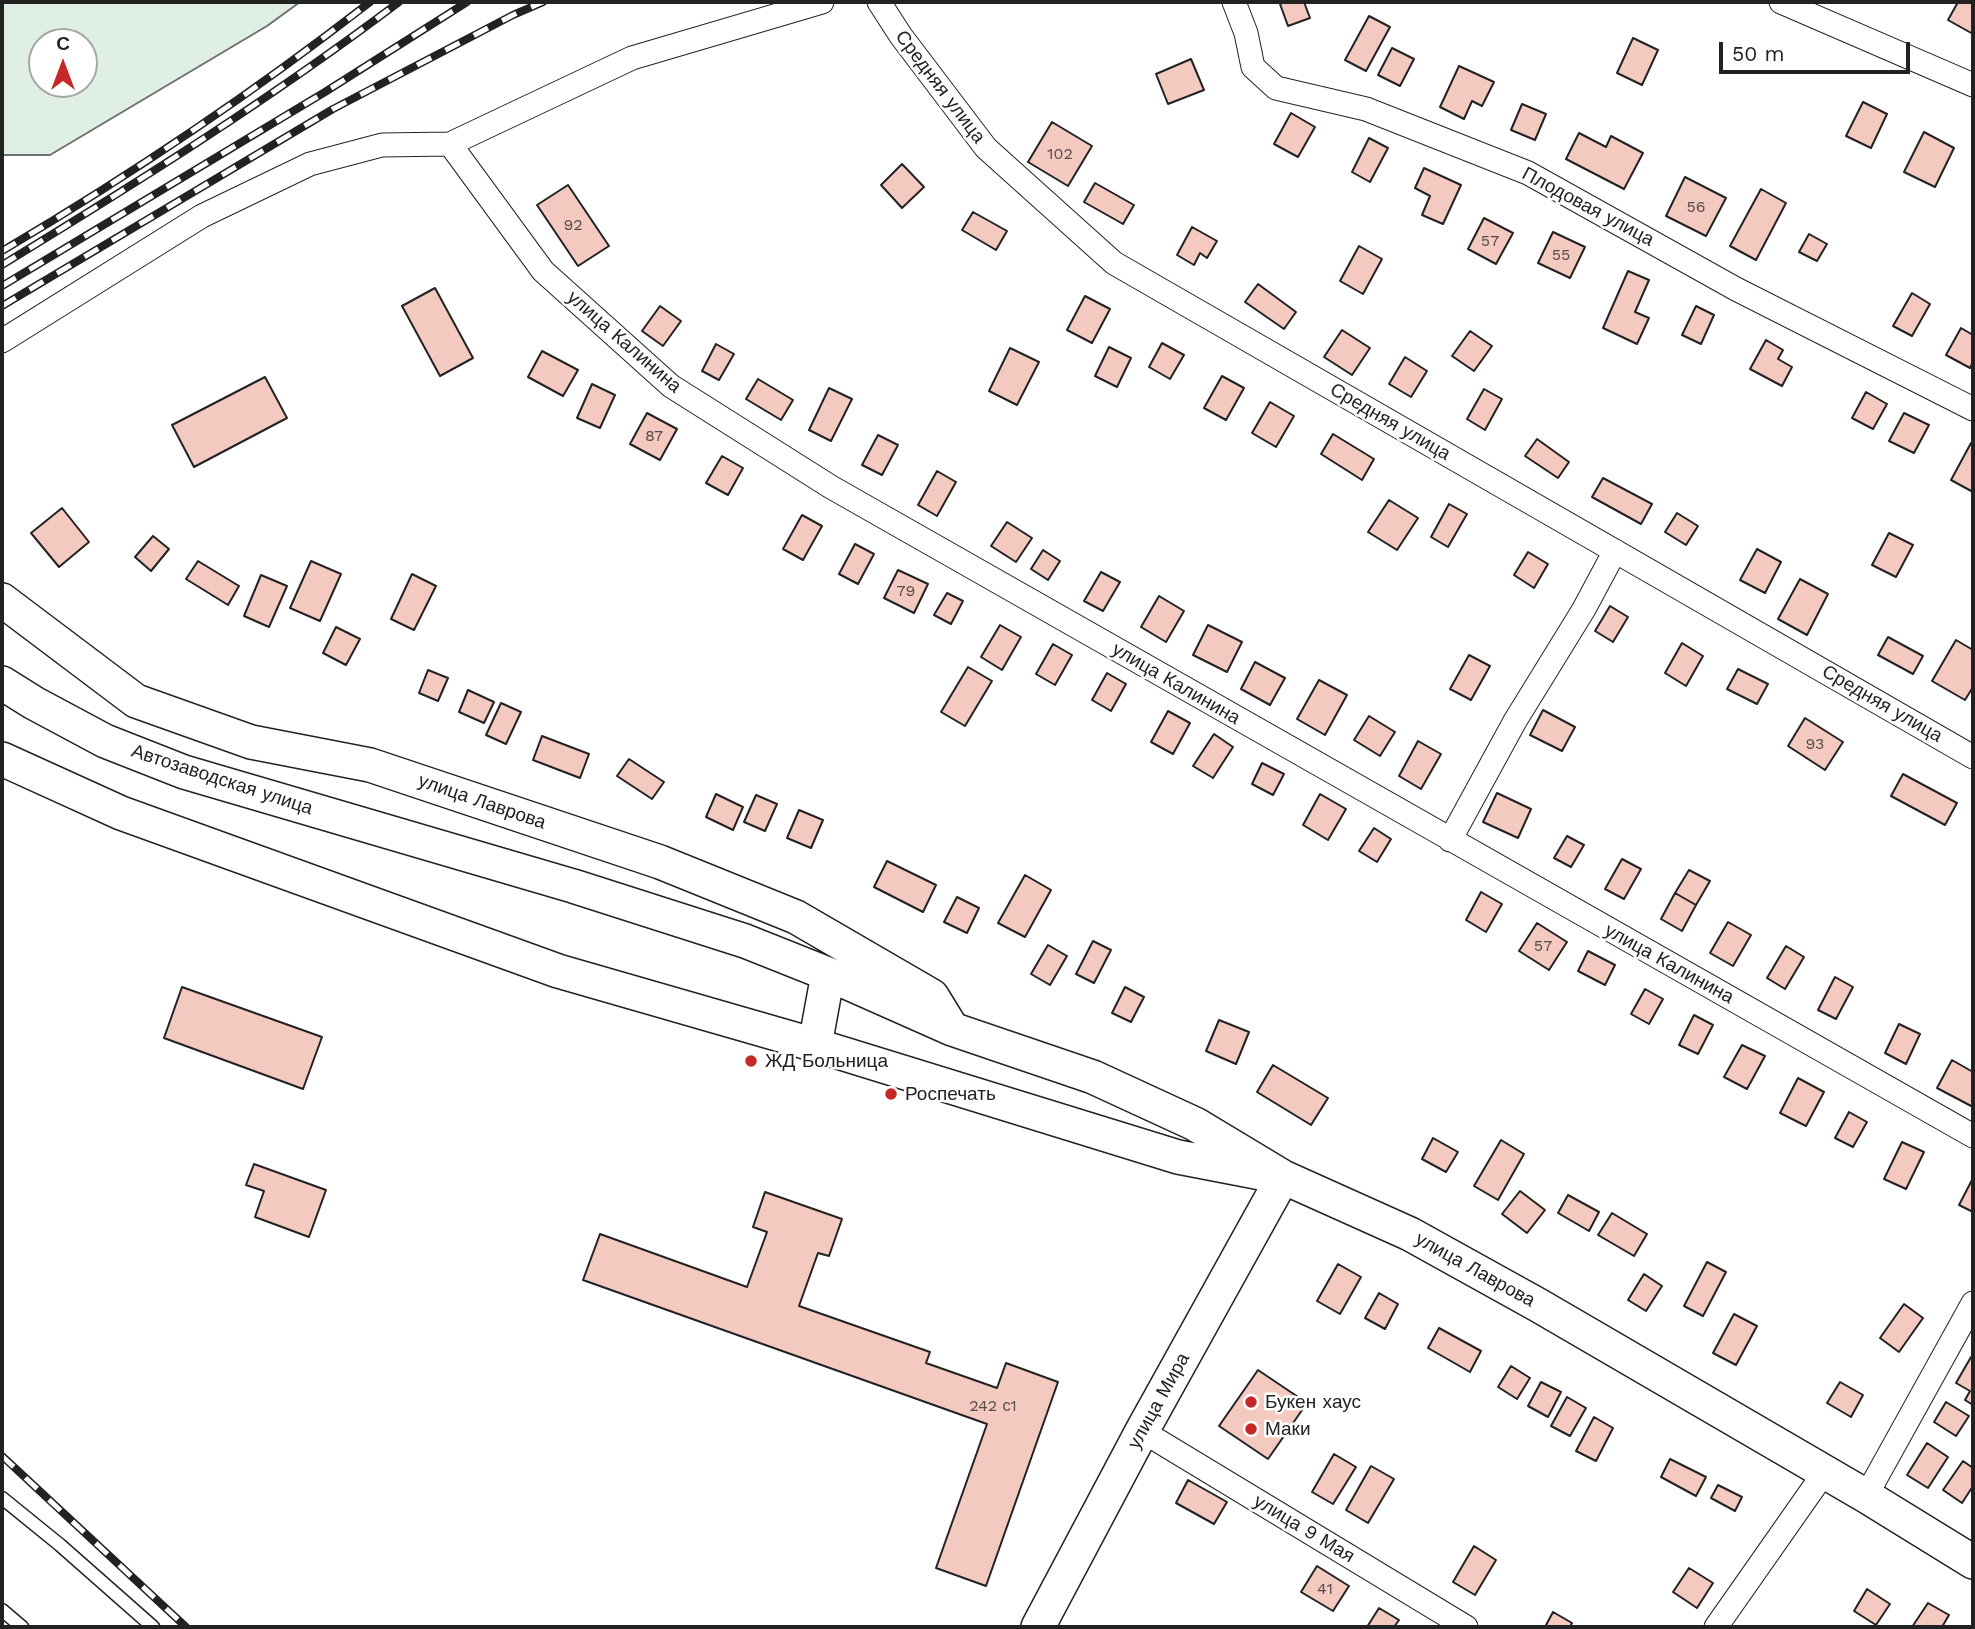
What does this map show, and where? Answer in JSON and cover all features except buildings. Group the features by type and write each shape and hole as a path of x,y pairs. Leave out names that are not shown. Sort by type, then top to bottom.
{"main road":[{"name":"улица Лаврова","path":"2,600 136,701 251,742 370,765 660,862 796,917 932,996 952,1029"},
{"name":"Автозаводская улица","path":"2,683 105,741 184,772 333,816"},
{"path":"2,759 121,813 545,966 815,1045 1178,1157 1283,1177"},
{"name":"улица Лаврова","path":"333,816 586,890 745,941 828,974 952,1029 1093,1077 1195,1124 1283,1177 1410,1234 1538,1305 1866,1496 1973,1562"},
{"path":"815,1045 828,974"},
{"name":"улица Мира","path":"1038,1627 1142,1431 1283,1177"}],"street":[{"path":"2,341 202,216 310,164 382,145 450,144 632,58 822,2"},
{"name":"Средняя улица","path":"879,2 901,36 986,148 1114,263 1973,757"},
{"name":"Плодовая улица","path":"1234,2 1246,33 1253,67 1276,88 1366,108 1528,173 1736,289 1973,409"},
{"path":"1780,2 1973,85"},
{"name":"улица Калинина","path":"450,144 543,271 671,386 831,487 1973,1136"},
{"path":"1450,840 1515,721 1584,609 1615,551"},
{"path":"1866,1496 1973,1303"},
{"name":"улица 9 Мая","path":"1142,1431 1466,1627"},
{"path":"1716,1627 1824,1473"}],"lane":[{"path":"2,1498 153,1627"},
{"path":"2,1610 22,1627"}],"green space":[{"path":"2,2 300,2 267,26 50,155 2,155"}],"railway":[{"path":"2,251 190,132 281,69 370,2"},
{"path":"2,265 204,138 303,72 399,2"},
{"path":"2,286 325,92 467,2"},
{"path":"2,306 333,109 543,2"},
{"path":"2,1456 186,1627"}],"place":[{"name":"ЖД Больница","path":"751,1061"},
{"name":"Роспечать","path":"891,1094"},
{"name":"Букен хаус","path":"1251,1402"},
{"name":"Маки","path":"1251,1429"}]}
